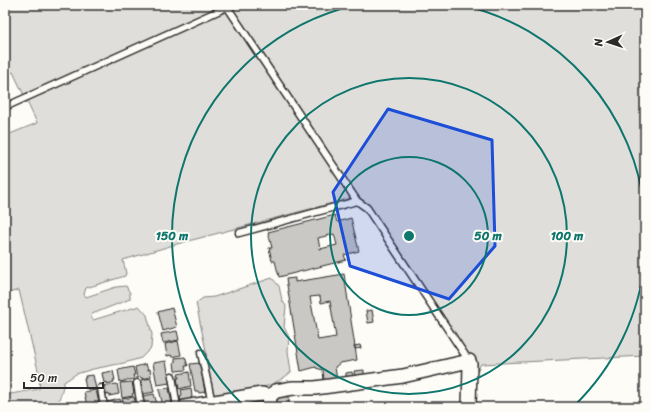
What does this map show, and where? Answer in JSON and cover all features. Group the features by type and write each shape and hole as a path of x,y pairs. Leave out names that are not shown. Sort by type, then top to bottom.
{"street":[{"path":"185,407 262,394 269,402 276,391 293,388 315,388 403,376 469,361 469,407"}],"lane":[{"path":"5,107 226,6 357,201 367,208 469,361"},
{"path":"239,233 357,201"},
{"path":"201,353 212,402"},
{"path":"172,376 177,407"},
{"path":"137,383 141,407"},
{"path":"101,388 104,407"}],"highlighted area":[{"path":"388,109 492,140 495,246 449,299 350,266 333,192"}],"shaded area":[{"path":"5,5 645,5 645,356 481,364 477,371 469,356 359,196 177,244 123,260 126,273 125,276 86,288 84,294 86,297 116,287 126,286 130,293 130,299 92,314 91,317 93,320 139,306 147,315 152,334 151,348 141,358 76,374 64,382 62,392 54,407 5,407 5,395 39,389 40,379 19,290 5,294 5,136 37,123 13,72 5,75"},
{"path":"272,278 279,286 282,300 286,306 284,327 289,337 288,351 291,372 265,387 216,397 213,394 196,303 203,298 214,297"}],"building":[{"path":"335,215 337,222 351,218 359,251 344,255 346,260 279,277 275,261 272,261 269,248 272,248 268,232","holes":["334,234 337,245 320,249 318,238"]},
{"path":"344,274 357,360 340,363 335,367 337,380 324,381 323,370 316,367 301,371 286,279 295,278 295,282","holes":["320,296 321,303 330,301 336,337 318,340 310,297"]},
{"path":"172,308 177,327 163,331 158,312"},
{"path":"372,310 374,322 368,323 366,311"},
{"path":"177,331 179,340 163,343 161,334"},
{"path":"178,341 181,355 172,357 171,355 167,356 165,344"},
{"path":"360,345 361,348 355,349 354,346"},
{"path":"185,357 188,366 185,366 186,370 175,371 175,358"},
{"path":"166,361 170,383 157,385 153,363"},
{"path":"200,363 205,392 199,393 198,391 195,391 190,364"},
{"path":"146,364 148,370 150,369 151,377 142,379 141,377 137,378 135,367"},
{"path":"133,367 135,375 133,375 134,379 120,382 118,370"},
{"path":"364,370 364,375 355,376 354,371"},
{"path":"113,371 114,382 107,384 107,382 104,383 102,373"},
{"path":"189,372 191,386 179,389 177,378 179,378 178,374"},
{"path":"352,372 353,376 346,378 346,373"},
{"path":"93,375 96,389 88,390 87,388 86,389 84,378 86,378 85,376"},
{"path":"151,378 154,392 143,394 141,380"},
{"path":"132,382 134,393 132,394 133,396 122,398 120,383"},
{"path":"117,384 119,394 109,396 109,394 106,395 104,386"},
{"path":"169,388 172,404 163,406 159,389"},
{"path":"191,388 191,403 181,404 181,390"},
{"path":"96,390 99,403 87,406 84,392"},
{"path":"154,394 158,407 145,407 143,396"},
{"path":"278,396 289,396 289,407 274,406 274,400"},
{"path":"134,397 136,407 124,407 122,399"},
{"path":"120,399 121,403 118,404 119,407 108,407 107,402"},
{"path":"254,400 255,407 241,407 241,403"}]}
